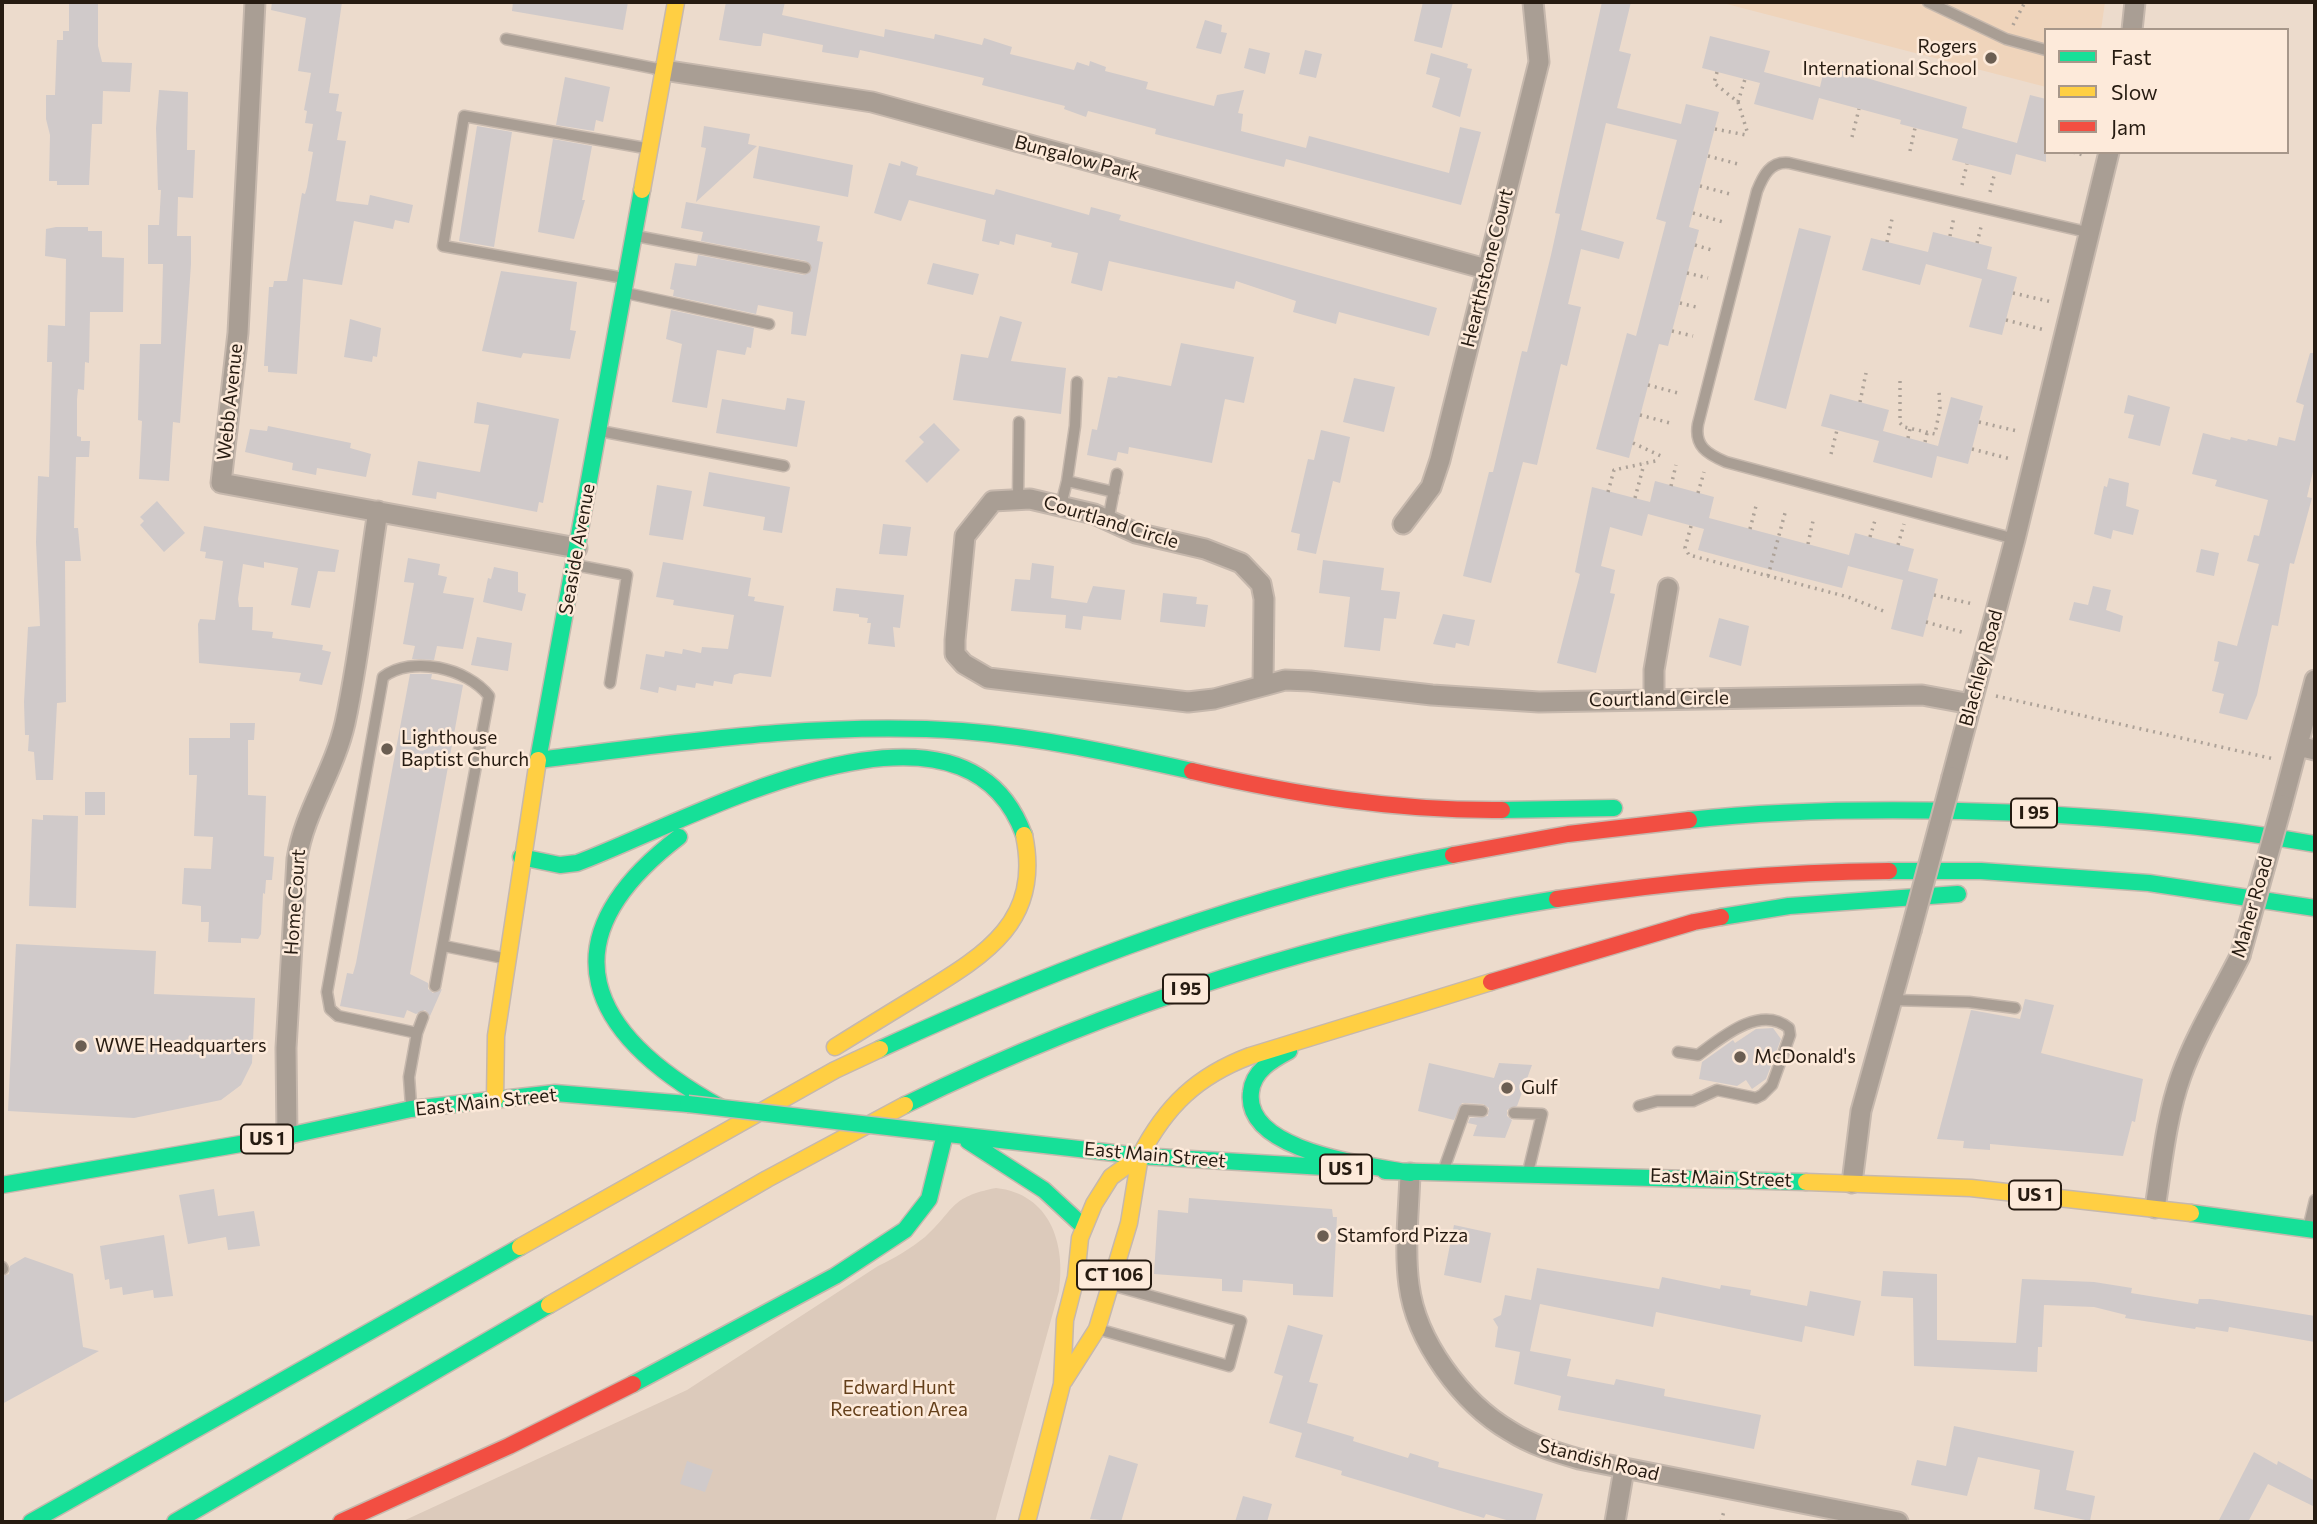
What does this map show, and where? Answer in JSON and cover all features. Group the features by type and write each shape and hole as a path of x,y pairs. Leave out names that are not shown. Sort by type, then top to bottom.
{"main road":[{"name":"Seaside Avenue","path":"495,1099 496,1035 521,858 676,2"},
{"path":"538,760 822,732 950,731 1087,748 1300,793 1391,808 1457,812 1633,809 1751,814"},
{"path":"521,858 560,865 578,863 820,769 852,762 914,756 940,758 961,764 983,776 1001,791 1024,831 1028,851 1025,894 1004,934 970,963 817,1058"},
{"path":"720,1107 670,1078 624,1035 606,1005 600,988 597,953 606,915 613,899 634,871 673,841 753,794"},
{"name":"I 95","path":"31,1522 835,1070 980,1002 1128,943 1280,895 1436,857 1593,830 1751,814 1831,810 1991,810 2149,822 2315,844"},
{"name":"I 95","path":"175,1522 548,1304 858,1129 997,1062 1104,1018 1214,979 1352,940 1442,919 1593,892 1671,882 1828,872 1983,872 2138,882 2315,908"},
{"path":"2018,890 2138,882"},
{"path":"1140,1156 1175,1099 1209,1072 1250,1056 1694,922 1789,906 1977,893"},
{"path":"1409,1007 1315,1041 1272,1060 1254,1079 1250,1106 1256,1120 1275,1138 1308,1150 1410,1173"},
{"path":"453,1284 770,1087"},
{"name":"East Main Street","path":"2,1185 287,1136 411,1109 555,1093 720,1107 1140,1156 1410,1173 1527,1174 1971,1188 2155,1208 2312,1229"},
{"path":"341,1522 568,1417 779,1306 893,1239 916,1219 933,1193 945,1134 1036,1182 1063,1204 1084,1227"},
{"name":"CT 106","path":"1027,1522 1062,1384 1065,1320 1084,1227 1111,1177 1140,1156"},
{"name":"CT 106","path":"1062,1384 1097,1329 1137,1187 1140,1156"},
{"path":"1065,1320 1097,1329"}],"street":[{"name":"Webb Avenue","path":"255,2 238,334 221,484 378,511 576,557"},
{"name":"Hearthstone Court","path":"1403,524 1431,487 1440,460 1539,62 1533,2"},
{"path":"2132,28 2135,2"},
{"name":"Bungalow Park","path":"663,70 872,102 1486,269"},
{"name":"Blachley Road","path":"1852,1183 1861,1111 2015,539 2109,154"},
{"name":"Courtland Circle","path":"1263,686 1264,599 1261,584 1252,572 1227,555 1136,533 1061,505 1018,499 993,501 965,536 955,654 964,664 988,678 1188,702 1214,699 1263,686 1285,680 1432,695 1539,702 1922,695 1971,704"},
{"name":"Home Court","path":"287,1136 286,1048 298,849 308,818 333,767 345,722 378,511"},
{"path":"1654,699 1654,670 1668,588"},
{"name":"Maher Road","path":"2155,1208 2169,1121 2180,1078 2199,1033 2240,956 2281,805 2306,748 2315,680"},
{"name":"Standish Road","path":"1410,1173 1409,1286 1416,1312 1429,1342 1479,1409 1539,1447 1624,1469 1898,1522"},
{"path":"1615,1522 1624,1469"}],"lane":[{"path":"1928,2 2006,39 2044,49"},
{"path":"506,39 663,70"},
{"path":"649,148 464,116 443,246 625,285 769,324"},
{"path":"2015,539 1726,462 1703,449 1697,439 1698,424 1757,191 1766,173 1775,164 1788,163 2091,233"},
{"path":"634,236 804,268"},
{"path":"1061,505 1075,426 1076,382"},
{"path":"1018,499 1019,422"},
{"path":"599,431 784,466"},
{"path":"1108,521 1117,474"},
{"path":"1067,481 1114,492"},
{"path":"576,557 627,575 610,683"},
{"path":"417,1033 338,1016 330,1009 327,992 383,677 394,669 406,666 428,665 470,679 489,696 435,986"},
{"path":"444,946 507,959"},
{"path":"1892,1000 1969,1002 2015,1008"},
{"path":"411,1109 409,1077 417,1033 423,1017"},
{"path":"1639,1107 1657,1101 1693,1101 1717,1090 1756,1098 1762,1095 1772,1085 1790,1035 1790,1028 1774,1020 1741,1025 1698,1055 1678,1052"},
{"path":"1442,1173 1465,1110 1482,1111"},
{"path":"1514,1113 1542,1114 1527,1174"},
{"path":"2312,1229 2315,1200"},
{"path":"1097,1329 1229,1366 1241,1321 1111,1285"}],"path":[{"path":"2006,39 2025,2"},
{"path":"1717,72 1714,83 1738,102"},
{"path":"1714,129 1746,133 1738,102 1745,79"},
{"path":"1852,136 1859,109"},
{"path":"1909,151 1915,128"},
{"path":"2080,154 2086,156"},
{"path":"1708,156 1738,164"},
{"path":"1962,185 1967,164"},
{"path":"1990,192 1995,172"},
{"path":"1700,186 1730,194"},
{"path":"1693,213 1723,222"},
{"path":"1950,236 1955,215"},
{"path":"1887,242 1892,219"},
{"path":"1977,243 1982,223"},
{"path":"1695,245 1715,251"},
{"path":"1688,274 1708,278"},
{"path":"2013,293 2052,302"},
{"path":"1680,303 1700,308"},
{"path":"2006,320 2045,330"},
{"path":"1672,331 1693,336"},
{"path":"1860,402 1866,373"},
{"path":"1900,381 1900,425 1910,429 1935,434 1940,408 1939,391"},
{"path":"1648,385 1678,393"},
{"path":"1640,415 1670,423"},
{"path":"1979,422 2017,431"},
{"path":"1908,438 1910,429"},
{"path":"1831,454 1836,430"},
{"path":"1925,442 1927,433"},
{"path":"1608,492 1614,470 1660,458 1633,443"},
{"path":"1972,449 2011,459"},
{"path":"1635,498 1644,464"},
{"path":"1671,486 1676,465"},
{"path":"1698,493 1704,472"},
{"path":"1750,529 1756,506"},
{"path":"1768,576 1785,513"},
{"path":"1870,537 1876,517"},
{"path":"1808,544 1813,521"},
{"path":"1898,545 1904,524"},
{"path":"1690,526 1685,548 1689,555 1848,597 1886,612"},
{"path":"1934,595 1973,604"},
{"path":"1927,622 1965,633"},
{"path":"1996,696 2276,760"},
{"path":"1721,1522 1724,1511"}],"shaded area":[{"name":"Rogers International School","path":"1719,2 2105,2 2101,28 2044,28 2044,86"}],"green space":[{"name":"Edward Hunt Recreation Area","path":"996,1188 1014,1192 1030,1200 1042,1211 1056,1239 1061,1273 1059,1291 995,1522 401,1522 687,1390 914,1245 935,1228 961,1200"}],"building":[{"path":"69,2 98,2 98,46 102,62 132,63 130,92 103,91 102,124 92,124 89,185 57,185 57,181 49,181 50,135 46,119 46,95 55,95 57,40 63,40 63,31 69,31"},
{"path":"272,2 342,2 329,93 339,94 336,111 342,112 337,140 346,141 336,201 368,205 370,195 413,205 409,223 395,220 393,229 354,221 342,285 303,279 297,374 268,372 268,366 264,366 269,287 273,287 274,281 287,281 302,193 305,194 307,187 313,152 308,151 313,124 305,123 307,111 304,110 311,73 298,71 306,18 271,10"},
{"path":"513,2 628,2 623,30 512,11"},
{"path":"726,2 785,2 782,15 884,37 885,29 934,39 935,34 982,45 984,38 1012,47 1010,54 1074,70 1077,62 1089,66 1090,61 1106,67 1105,71 1148,82 1146,89 1214,106 1217,95 1244,90 1238,113 1243,114 1241,131 1306,148 1309,136 1449,173 1460,127 1481,132 1461,205 1286,159 1284,167 1256,160 1155,134 1156,129 1088,111 1086,117 1064,109 1065,106 982,85 984,78 915,62 860,50 858,58 822,52 823,45 763,33 761,46 719,40"},
{"path":"1423,2 1453,2 1442,48 1414,41"},
{"path":"1602,2 1631,2 1619,51 1631,54 1617,108 1681,124 1686,104 1719,112 1689,227 1699,230 1668,346 1659,344 1629,458 1596,449 1627,333 1636,336 1666,222 1656,219 1677,140 1606,123 1581,230 1624,242 1619,259 1581,249 1568,304 1581,307 1567,366 1561,364 1537,465 1523,462 1491,583 1463,576 1489,472 1493,472 1522,351 1527,352 1551,255 1560,214 1555,213"},
{"path":"1205,20 1222,25 1221,32 1227,33 1221,54 1196,48"},
{"path":"1710,36 1770,51 1764,72 1820,87 1825,66 1967,107 1962,128 2017,143 2030,95 2044,98 2046,162 2016,154 2011,175 1952,160 1958,139 1819,98 1813,120 1754,104 1760,83 1702,68"},
{"path":"1249,48 1270,53 1265,74 1244,68"},
{"path":"1305,50 1322,54 1316,78 1299,74"},
{"path":"1431,53 1468,64 1467,68 1472,69 1460,117 1432,107 1440,78 1426,74"},
{"path":"565,77 610,87 603,122 596,120 594,131 556,125"},
{"path":"159,90 188,92 187,150 195,150 193,198 178,197 177,236 191,236 191,264 180,423 173,422 169,481 139,479 142,421 138,420 140,344 161,344 163,264 148,264 148,225 159,225 161,190 158,190 156,128"},
{"path":"477,126 512,132 494,247 459,241"},
{"path":"704,126 750,134 748,144 757,146 696,202 706,148 701,147"},
{"path":"553,139 592,146 582,200 585,200 574,239 538,232"},
{"path":"759,146 853,165 848,197 753,178"},
{"path":"901,161 918,167 916,175 994,195 996,189 1089,215 1091,207 1121,215 1119,220 1437,308 1429,336 1339,312 1336,324 1293,312 1296,301 1236,281 1234,289 1109,261 1102,291 1071,283 1078,253 1051,247 1052,243 1016,234 1014,245 1000,241 999,245 982,241 986,220 909,200 901,221 874,213 889,163 900,166"},
{"path":"686,202 820,226 817,241 823,242 806,336 791,334 793,312 758,305 756,314 673,296 674,290 670,289 675,263 696,266 698,255 804,275 812,269 806,261 701,241 703,232 681,228"},
{"path":"88,227 88,231 102,231 102,257 124,258 123,312 90,312 89,363 85,362 84,390 78,389 77,399 77,436 81,437 81,441 90,441 89,457 76,457 74,528 78,528 81,561 65,561 66,702 57,703 53,780 36,780 34,752 28,751 29,735 25,735 24,702 28,627 40,626 36,542 38,476 49,477 52,362 47,362 48,325 65,326 66,259 45,256 46,229"},
{"path":"1799,228 1831,236 1786,409 1754,400"},
{"path":"1933,232 1992,247 1987,269 2017,277 2002,335 1969,327 1982,279 1926,264 1920,285 1862,270 1871,238 1928,252"},
{"path":"933,263 979,274 973,295 927,284"},
{"path":"501,271 577,282 570,330 576,331 570,359 523,353 521,358 482,351"},
{"path":"671,310 754,328 751,348 747,347 745,355 717,350 707,408 672,402 682,344 666,339"},
{"path":"1000,316 1022,322 1011,361 1066,368 1061,414 953,400 961,354 988,358"},
{"path":"350,319 381,328 377,357 373,356 372,362 344,357"},
{"path":"1181,343 1254,357 1244,403 1225,399 1212,463 1129,447 1128,454 1118,452 1116,461 1087,455 1092,429 1097,430 1108,377 1118,376 1171,386"},
{"path":"2310,353 2315,353 2315,463 2307,497 2312,498 2294,564 2290,563 2278,626 2272,625 2257,695 2247,720 2219,713 2224,694 2212,691 2219,662 2214,661 2218,641 2237,646 2259,564 2247,561 2254,535 2259,536 2268,500 2215,486 2217,480 2192,474 2203,433 2230,440 2231,437 2247,441 2248,439 2277,446 2279,437 2295,441 2304,405 2296,402"},
{"path":"1354,378 1395,387 1384,432 1343,422"},
{"path":"1830,394 1889,410 1883,431 1938,446 1951,397 1983,406 1968,464 1937,456 1932,478 1873,462 1879,441 1821,426"},
{"path":"2128,395 2170,407 2160,446 2128,438 2134,415 2124,413"},
{"path":"787,398 805,401 797,447 716,433 722,399 785,410"},
{"path":"477,402 559,419 543,503 539,502 537,512 437,492 436,499 412,495 418,461 480,472 489,425 474,423"},
{"path":"934,423 960,450 927,483 905,461 924,442 919,437"},
{"path":"268,426 351,443 350,448 371,454 366,477 317,468 316,475 292,470 293,463 245,452 250,429 267,431"},
{"path":"1321,430 1350,437 1340,483 1333,481 1316,554 1297,550 1300,534 1291,532 1308,459 1314,460"},
{"path":"709,472 790,487 782,533 763,530 765,517 703,506"},
{"path":"2109,478 2129,483 2126,506 2139,510 2133,535 2113,530 2111,539 2094,534 2104,486 2107,487"},
{"path":"1655,481 1714,497 1709,518 1849,555 1855,533 1914,549 1908,571 1938,579 1923,637 1891,629 1903,580 1848,566 1842,588 1757,566 1698,550 1704,529 1648,514 1642,536 1610,527 1601,566 1615,570 1610,593 1615,594 1596,673 1557,663 1580,574 1575,572 1592,487 1650,502"},
{"path":"657,485 692,491 683,540 649,535"},
{"path":"157,501 185,533 164,552 140,525 144,521 140,517"},
{"path":"883,524 911,527 907,556 879,554"},
{"path":"204,526 339,550 335,572 318,571 310,608 291,605 298,568 264,562 264,568 243,564 238,599 239,607 253,607 252,630 273,632 272,638 323,645 322,650 331,652 322,685 299,681 301,673 199,663 198,624 200,619 215,620 223,561 205,558 206,552 200,551"},
{"path":"2201,549 2219,553 2214,576 2196,572"},
{"path":"408,558 440,564 438,575 447,577 443,593 474,598 463,649 437,646 434,660 412,659 415,646 403,644 414,583 404,582"},
{"path":"1323,560 1384,568 1381,590 1400,592 1396,619 1384,618 1380,651 1344,647 1350,597 1319,593"},
{"path":"663,562 751,578 748,596 755,597 754,601 784,606 771,677 740,673 734,675 732,684 714,681 713,686 696,683 695,688 677,685 676,691 659,687 658,693 640,689 646,654 664,657 665,651 682,654 683,649 701,653 702,647 728,649 734,615 673,605 674,600 656,597"},
{"path":"1032,563 1054,566 1051,598 1087,603 1093,586 1125,590 1121,620 1083,616 1081,630 1065,628 1066,615 1011,611 1015,579 1030,580"},
{"path":"494,567 518,572 518,592 526,594 522,611 483,602 488,578 491,579"},
{"path":"2093,586 2111,590 2106,610 2123,616 2120,632 2069,620 2074,602 2088,605"},
{"path":"836,588 904,595 900,628 893,627 895,647 868,644 871,623 867,623 868,618 859,617 859,614 833,611"},
{"path":"1163,593 1197,597 1196,604 1208,605 1205,627 1160,622"},
{"path":"1443,614 1475,620 1469,646 1456,643 1455,648 1433,644"},
{"path":"1719,618 1749,626 1741,666 1709,657"},
{"path":"477,637 512,643 508,671 471,665"},
{"path":"410,674 432,674 431,679 463,685 410,974 428,983 428,989 433,993 442,989 430,1016 425,1010 416,1014 407,1010 404,1018 340,1006 347,973 353,974 356,963"},
{"path":"230,723 255,723 254,740 248,740 248,795 266,796 264,856 274,857 272,880 266,880 265,894 263,893 261,934 258,939 241,938 241,943 208,942 209,922 201,922 201,906 182,904 184,868 211,869 213,837 194,836 197,775 189,775 189,738 230,738"},
{"path":"85,792 105,792 105,815 85,815"},
{"path":"43,815 78,816 76,908 29,906 32,819 43,820"},
{"name":"WWE Headquarters","path":"16,944 156,951 154,994 255,998 252,1063 241,1085 221,1100 134,1118 8,1111"},
{"path":"2025,999 2054,1005 2041,1053 2143,1079 2135,1122 2132,1121 2123,1156 1990,1144 1990,1150 1963,1148 1964,1141 1937,1139 1971,1010 2020,1019"},
{"name":"McDonald's","path":"1773,1028 1781,1039 1766,1079 1752,1089 1746,1080 1737,1086 1699,1079 1702,1062 1733,1040 1735,1043 1756,1029"},
{"path":"1429,1063 1494,1078 1499,1063 1532,1065 1517,1106 1507,1110 1507,1116 1512,1120 1505,1138 1473,1136 1477,1125 1468,1123 1470,1118 1488,1116 1489,1108 1483,1104 1462,1103 1454,1120 1418,1111"},
{"path":"214,1189 218,1216 254,1211 260,1246 228,1250 226,1237 188,1244 179,1195"},
{"path":"1189,1198 1332,1209 1333,1217 1337,1217 1333,1297 1293,1295 1293,1284 1243,1280 1242,1292 1222,1291 1222,1279 1154,1274 1158,1210 1188,1213"},
{"path":"1454,1225 1491,1233 1481,1283 1444,1275"},
{"path":"164,1235 173,1296 154,1298 153,1290 123,1295 122,1287 110,1289 109,1279 105,1280 100,1246"},
{"path":"25,1257 73,1274 83,1347 99,1351 2,1404 2,1276 9,1274 10,1266"},
{"path":"1537,1268 1659,1289 1662,1277 1720,1289 1721,1285 1751,1290 1750,1295 1807,1306 1810,1291 1861,1301 1854,1336 1805,1326 1802,1342 1656,1312 1653,1327 1540,1304 1530,1351 1571,1359 1567,1376 1614,1385 1616,1379 1665,1389 1664,1396 1761,1415 1754,1449 1558,1410 1561,1396 1514,1384 1520,1352 1495,1347 1498,1327 1493,1319 1501,1315 1505,1295 1531,1300"},
{"path":"1883,1271 1937,1274 1937,1340 2016,1343 2022,1279 2094,1282 2132,1288 2131,1293 2198,1304 2199,1299 2210,1299 2315,1316 2315,1342 2229,1327 2228,1332 2125,1318 2126,1315 2094,1307 2044,1305 2042,1347 2038,1347 2037,1372 1914,1366 1913,1298 1881,1296"},
{"path":"1288,1325 1323,1335 1309,1382 1318,1384 1307,1423 1354,1437 1353,1441 1408,1458 1410,1453 1439,1462 1438,1467 1543,1494 1535,1522 1513,1522 1486,1514 1484,1518 1341,1475 1342,1471 1295,1457 1302,1433 1269,1423 1283,1376 1274,1373"},
{"path":"1954,1426 2074,1451 2066,1490 2095,1496 2090,1521 2034,1509 2040,1470 1978,1457 1967,1496 1911,1485 1917,1460 1946,1466"},
{"path":"2254,1452 2277,1465 2278,1461 2315,1481 2315,1507 2268,1484 2248,1522 2218,1522"},
{"path":"1109,1455 1138,1464 1121,1522 1090,1519"},
{"path":"687,1461 713,1470 705,1492 680,1484"},
{"path":"1243,1496 1272,1504 1267,1522 1235,1522"}],"traffic: fast":[{"path":"538,760 642,190"},
{"path":"538,760 749,735 909,729 1020,737 1192,771"},
{"path":"521,857 560,865 577,863 750,791 818,770 884,758 943,762 991,785 1024,835"},
{"path":"1502,810 1614,808"},
{"path":"1689,820 1825,811 2005,812 2183,825 2315,844"},
{"path":"679,837 636,875 609,913 597,949 599,984 613,1017 639,1049 675,1079 720,1107"},
{"path":"880,1049 1019,988 1161,934 1305,889 1453,855"},
{"path":"1889,871 1981,871 2149,883 2315,908"},
{"path":"1721,917 1789,906 1958,894"},
{"path":"905,1105 1062,1036 1223,978 1389,932 1557,899"},
{"path":"1289,1051 1259,1072 1251,1092 1254,1112 1267,1129 1287,1142 1312,1152 1410,1173"},
{"path":"2,1185 287,1136 411,1109 555,1093 688,1104"},
{"path":"688,1104 931,1132"},
{"path":"931,1132 1140,1156 1341,1168"},
{"path":"633,1384 835,1276 905,1230 929,1199 945,1134"},
{"path":"968,1141 1044,1190 1084,1227"},
{"path":"1385,1171 1806,1182"},
{"path":"2191,1213 2315,1230"},
{"path":"31,1522 520,1247"},
{"path":"175,1522 549,1305"}],"traffic: slow":[{"path":"642,190 676,2"},
{"path":"495,1099 496,1036 538,760"},
{"path":"835,1047 968,964 1004,931 1017,912 1025,890 1027,865 1024,835"},
{"path":"1140,1156 1172,1108 1199,1083 1231,1064 1491,982"},
{"path":"520,1247 835,1070 880,1049"},
{"path":"549,1305 767,1179 905,1105"},
{"path":"1064,1381 1097,1329 1129,1223 1140,1156"},
{"path":"1027,1522 1062,1384 1065,1320 1076,1277 1080,1238 1094,1204 1111,1177 1140,1156"},
{"path":"1806,1182 1971,1188 2191,1213"}],"traffic: jam":[{"path":"1192,771 1346,800 1423,808 1502,810"},
{"path":"1453,855 1568,834 1689,820"},
{"path":"1557,899 1722,879 1889,871"},
{"path":"1491,982 1694,922 1721,917"},
{"path":"341,1522 509,1446 633,1384"}],"place":[{"name":"Rogers International School","path":"1991,58"},
{"name":"Lighthouse Baptist Church","path":"387,749"},
{"name":"WWE Headquarters","path":"81,1046"},
{"name":"McDonald's","path":"1740,1057"},
{"name":"Gulf","path":"1507,1088"},
{"name":"Stamford Pizza","path":"1323,1236"}]}
